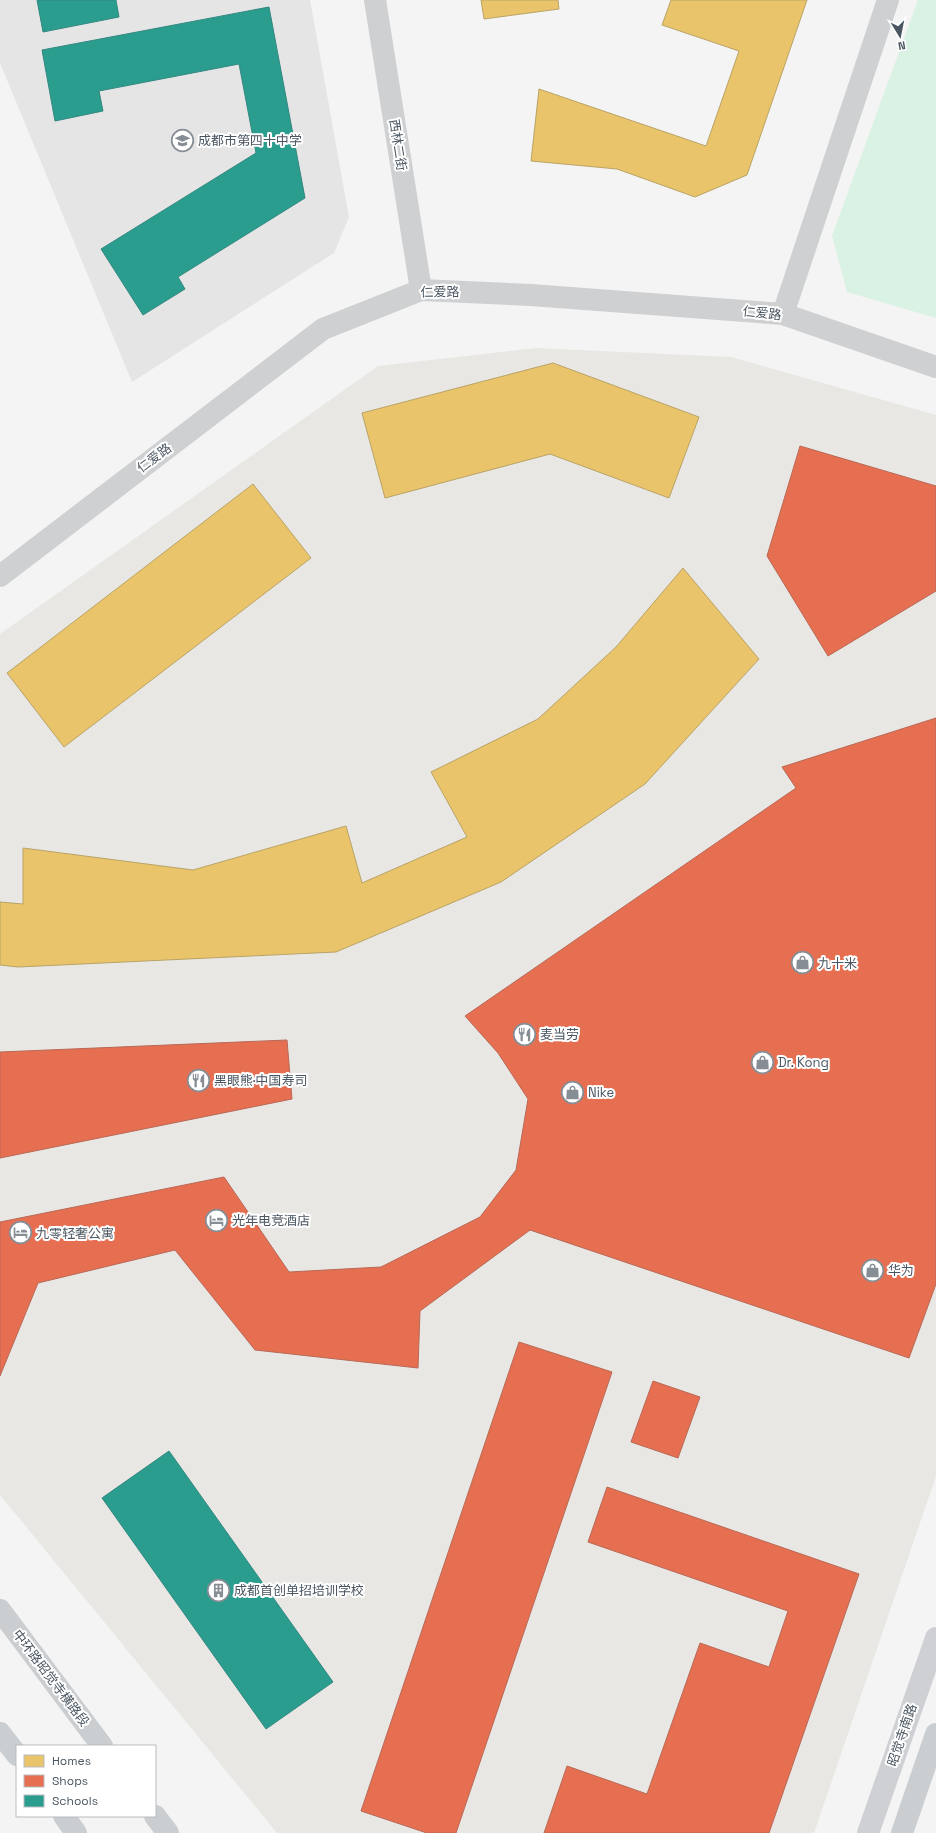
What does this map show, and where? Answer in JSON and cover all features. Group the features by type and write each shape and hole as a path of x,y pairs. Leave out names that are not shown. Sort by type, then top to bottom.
{"main road":[{"name":"中环路昭觉寺横路段","path":"0,1610 101,1745"},
{"path":"0,1733 16,1754"},
{"path":"902,1833 936,1734"},
{"path":"65,1817 76,1833"},
{"path":"156,1817 168,1833"}],"street":[{"name":"西林二街","path":"375,0 421,290"},
{"path":"783,314 888,0"},
{"name":"仁爱路","path":"0,576 323,329 421,290 531,294 783,314 936,367"},
{"name":"昭觉寺南路","path":"868,1833 930,1671 936,1638"}],"shaded area":[{"name":"成都市第四十中学","path":"0,0 310,0 349,217 334,253 132,382 0,63"},
{"path":"536,348 731,357 936,415 936,1476 814,1833 277,1833 0,1495 0,634 378,366"}],"green space":[{"path":"918,0 936,0 936,318 847,292 832,236"}],"building: Homes":[{"path":"481,0 558,0 559,9 484,19"},
{"path":"671,0 807,0 747,175 695,197 617,169 531,161 539,89 706,146 739,51 662,25"},
{"path":"553,363 699,417 669,498 550,454 385,498 362,413"},
{"path":"253,484 311,558 64,747 7,673"},
{"path":"683,568 759,659 645,784 501,882 336,952 18,967 0,965 0,902 23,904 23,848 193,870 346,826 362,883 467,837 431,772 538,719 616,647"}],"building: Shops":[{"path":"800,446 936,486 936,591 828,656 767,556"},
{"path":"936,718 936,1284 909,1358 530,1230 420,1311 418,1368 255,1350 175,1250 38,1283 0,1376 0,1222 224,1177 289,1272 381,1267 480,1217 516,1170 528,1099 498,1053 465,1016 796,788 782,767"},
{"path":"287,1040 292,1099 0,1158 0,1052"},
{"path":"519,1342 612,1372 456,1833 427,1833 361,1811"},
{"path":"653,1381 700,1397 678,1458 631,1442"},
{"path":"607,1487 859,1574 769,1833 544,1833 567,1766 647,1794 700,1643 769,1667 788,1611 588,1542"}],"building: Schools":[{"path":"37,0 116,0 119,17 43,32"},
{"path":"269,7 305,198 178,277 185,289 143,315 101,249 256,153 239,64 99,91 103,111 55,121 42,50"},
{"name":"成都首创单招培训学校","path":"169,1451 333,1682 266,1729 102,1498"}],"place":[{"name":"成都市第四十中学","path":"183,140"},
{"name":"九十米","path":"803,963"},
{"name":"麦当劳","path":"525,1034"},
{"name":"Dr. Kong","path":"762,1062"},
{"name":"黑眼熊·中国寿司","path":"198,1080"},
{"name":"Nike","path":"573,1092"},
{"name":"光年电竞酒店","path":"217,1220"},
{"name":"九零轻奢公寓","path":"21,1233"},
{"name":"华为","path":"873,1270"},
{"name":"成都首创单招培训学校","path":"218,1590"}]}
